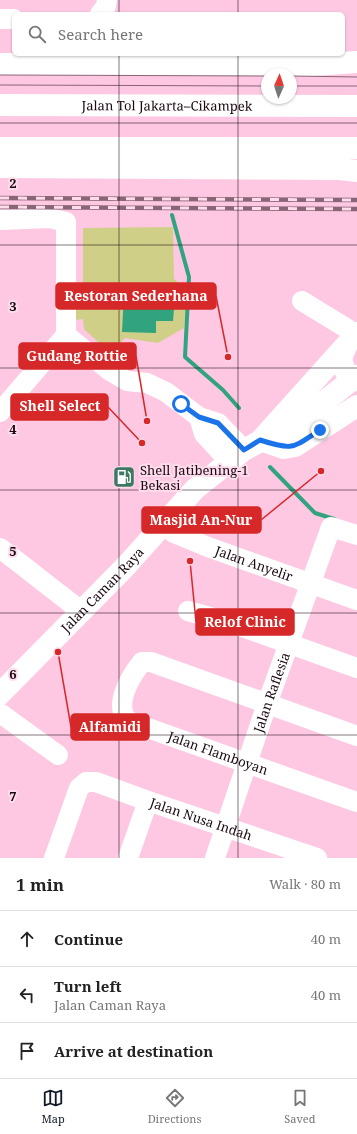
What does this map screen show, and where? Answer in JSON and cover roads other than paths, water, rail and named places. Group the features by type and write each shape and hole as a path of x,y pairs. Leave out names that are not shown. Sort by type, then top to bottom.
{"main road":[{"path":"0,64 291,65 357,62"},
{"name":"Jalan Tol Jakarta–Cikampek","path":"0,105 357,106"},
{"path":"0,148 357,148"},
{"path":"0,167 333,169 357,171"},
{"path":"353,339 341,355 341,365 355,380"},
{"path":"244,451 353,339"},
{"name":"Jalan Caman Raya","path":"0,694 126,566 195,489 244,451 305,417 355,380"},
{"path":"244,451 296,446 348,415 357,406"}],"street":[{"path":"102,12 106,6 107,0"},
{"path":"0,19 12,19"},
{"path":"0,220 50,218 66,222 66,335 0,412"},
{"path":"302,301 353,339"},
{"path":"66,335 110,371 127,381 147,383 166,392 199,417 218,423 244,451"},
{"name":"Jalan Anyelir","path":"169,517 197,542 357,600"},
{"name":"Jalan Raflesia","path":"215,858 267,704 331,527 357,535"},
{"path":"0,548 81,611"},
{"path":"188,611 231,623 357,668"},
{"name":"Jalan Flamboyan","path":"267,704 151,662 142,662 121,701 122,715 128,721 357,802"},
{"path":"267,704 357,736"},
{"path":"0,713 58,755"},
{"name":"Jalan Nusa Indah","path":"54,858 79,788 86,782 96,782 226,827 296,855 317,858"},
{"path":"128,858 148,801"}],"waterway":[{"path":"172,215 189,277 185,357 223,390 239,408"},
{"path":"270,467 315,513 334,519"}],"tram line":[{"path":"0,75 261,76"},
{"path":"297,76 357,77"},
{"path":"0,85 261,86"},
{"path":"297,86 357,86"}],"railway":[{"path":"0,198 357,200"},
{"path":"0,207 357,209"}],"place":[{"name":"Restoran Sederhana","path":"228,357"},
{"name":"Gudang Rottie","path":"147,421"},
{"name":"Shell Select","path":"142,443"},
{"name":"Masjid An-Nur","path":"321,471"},
{"name":"Shell Jatibening-1 Bekasi","path":"124,477"},
{"name":"Relof Clinic","path":"190,561"},
{"name":"Alfamidi","path":"58,652"}]}
